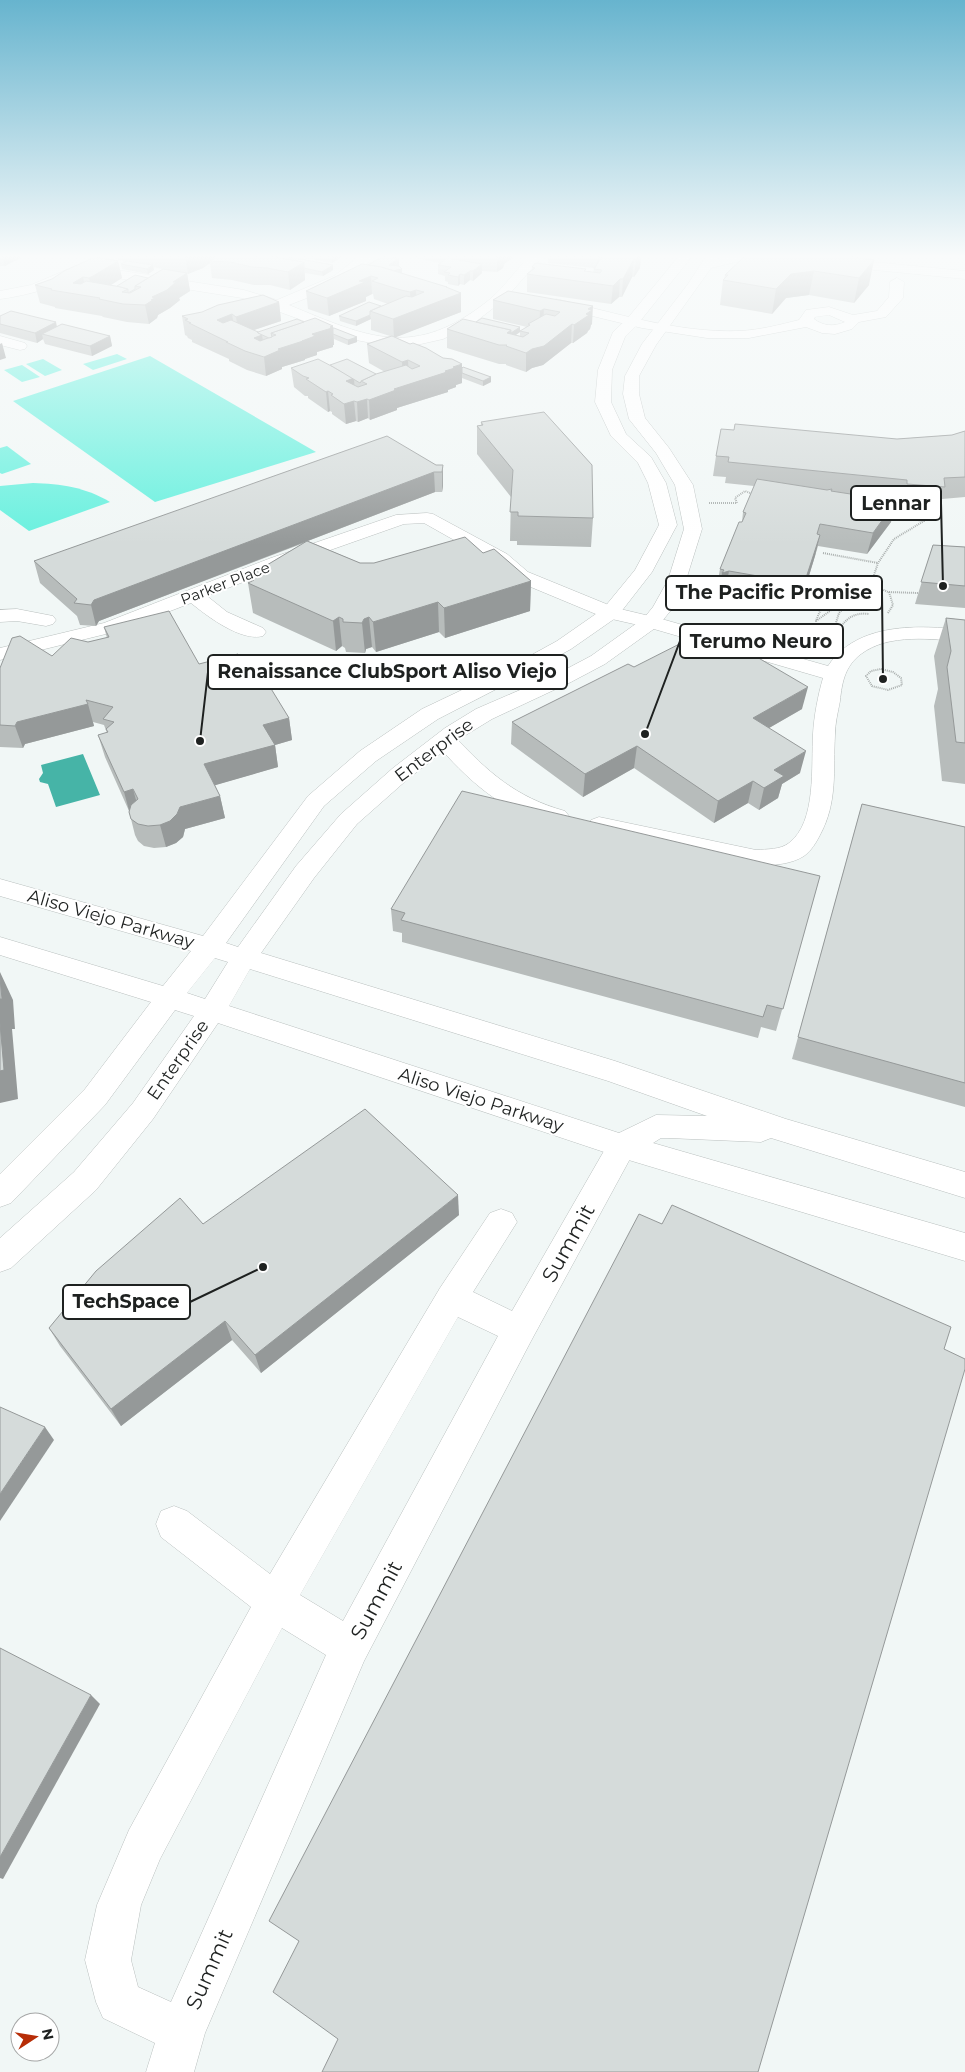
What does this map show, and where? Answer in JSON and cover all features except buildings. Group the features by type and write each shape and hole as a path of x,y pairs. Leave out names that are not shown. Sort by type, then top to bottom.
{"main road":[{"name":"Enterprise","path":"0,1194 95,1097 209,947 316,801 368,756 430,714 556,650 608,597 643,572 668,525 657,483 645,461 619,436 603,402 604,370 611,352"},
{"name":"Enterprise","path":"0,1258 85,1181 143,1111 212,1011 244,958 305,872 349,819 401,773 484,714 564,678 598,660 657,616 678,580 693,529 684,485 662,451 637,419 631,394 632,376 645,352"},
{"path":"414,500 427,518 500,558 521,576 608,597"},
{"name":"Parker Place","path":"0,654 112,627 278,562 402,519 427,518"},
{"path":"500,558 537,567 657,616 839,666"},
{"path":"193,595 220,616 256,632"},
{"path":"0,616 17,615 46,620"},
{"path":"445,740 492,787 528,808 756,858 776,857 797,849 806,840 820,812 825,776 824,732 839,666 866,643 898,634 932,632 965,636"},
{"name":"Aliso Viejo Parkway","path":"0,887 209,947 616,1072 785,1131 965,1185"},
{"name":"Aliso Viejo Parkway","path":"0,946 212,1011 622,1146 965,1247"},
{"path":"622,1146 656,1127 785,1131"},
{"name":"Summit","path":"170,2072 182,2031 350,1647 519,1330 622,1146"},
{"path":"182,2031 119,2002 108,1960 118,1905 144,1845 275,1602 451,1298 501,1222"},
{"path":"451,1298 519,1330"},
{"path":"174,1524 275,1602 350,1647"}],"path":[{"path":"703,503 737,504 735,498 745,491 760,496"},
{"path":"866,598 878,564 894,539 924,521 882,515"},
{"path":"823,553 878,564"},
{"path":"870,614 865,612 852,615 842,622 838,630 834,629 840,613 849,602 840,604 821,620 816,621 817,614 825,601 839,590 852,585 871,584 888,592 918,593"},
{"path":"888,592 893,605 888,613"},
{"path":"873,665 876,670"},
{"path":"876,670 887,670 898,675 902,681 902,685 888,690 877,688 869,683 867,680 868,674 876,670"},
{"path":"862,685 869,683"}],"shaded area":[{"path":"117,354 127,359 93,370 83,364"},
{"path":"150,356 316,452 155,502 13,401"},
{"path":"43,359 62,370 45,376 26,364"},
{"path":"22,365 40,377 22,382 4,370"},
{"path":"7,446 31,464 2,474 0,473 0,448"},
{"path":"33,483 73,487 110,502 29,531 0,510 0,486"},
{"path":"83,754 100,795 56,807 48,784 40,782 39,779 43,773 41,765"}],"place":[{"name":"Lennar","path":"943,586"},
{"name":"The Pacific Promise","path":"883,679"},
{"name":"Terumo Neuro","path":"645,734"},
{"name":"Renaissance ClubSport Aliso Viejo","path":"200,741"},
{"name":"TechSpace","path":"263,1267"}]}
